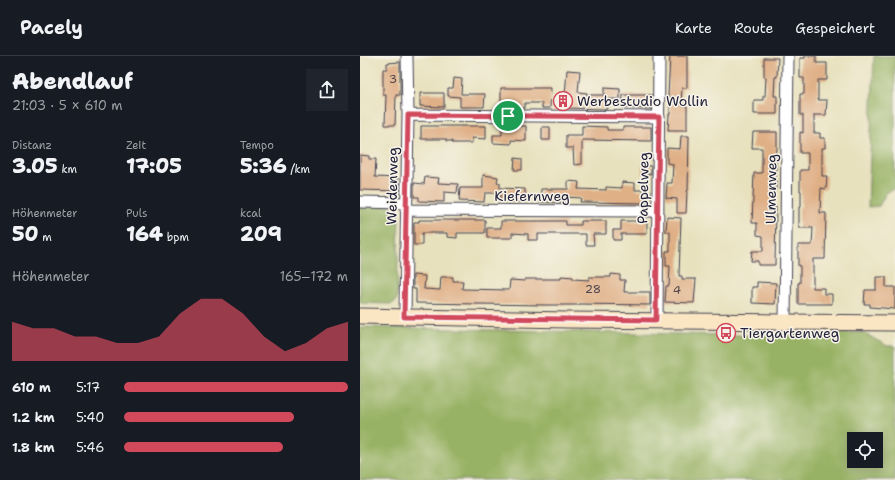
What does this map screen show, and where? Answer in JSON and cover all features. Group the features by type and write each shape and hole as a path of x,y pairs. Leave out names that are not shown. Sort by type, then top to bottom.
{"street":[{"name":"Weidenweg","path":"404,317 408,115 407,56"},
{"name":"Pappelweg","path":"656,320 660,56"},
{"name":"Ulmenweg","path":"785,322 788,56"},
{"path":"408,115 659,117"},
{"name":"Kiefernweg","path":"360,202 406,207 658,212"},
{"path":"360,316 895,323"}],"green space":[{"path":"874,56 895,56 895,188 886,193 879,206 868,207"},
{"path":"391,206 399,212 397,300 392,304 360,303 360,207"},
{"path":"360,327 772,336 862,332 887,346 895,346 895,480 360,480"}],"building":[{"path":"670,56 687,56 687,88 682,88 681,105 687,106 687,130 668,130 670,114 670,96 668,96"},
{"path":"805,56 816,56 816,63 827,63 827,80 818,80 818,100 827,100 826,115 814,115 814,133 820,133 820,138 825,138 825,148 822,148 822,176 827,176 826,189 821,188 820,213 826,213 825,259 813,259 813,288 824,288 824,294 832,294 832,304 798,304 800,266 798,266 798,245 812,245 813,228 799,228 799,207 801,207 800,170 808,170 808,153 800,153 800,132 803,133 803,115 800,115 800,94 804,94 804,78 800,78 800,58 805,58"},
{"path":"764,58 778,58 774,96 777,96 777,114 754,114 754,100 763,100 763,96 765,96 766,77 764,77"},
{"path":"400,62 400,95 396,95 395,125 385,125 386,95 383,95 383,69 387,69 387,63"},
{"path":"567,70 580,71 578,92 587,93 587,95 604,95 604,88 620,89 620,99 607,99 607,109 564,108"},
{"path":"454,78 462,79 461,94 485,94 484,107 460,107 460,97 448,96 448,88 453,88"},
{"path":"501,88 551,88 550,108 542,108 542,103 525,103 525,108 501,107"},
{"path":"420,93 444,93 444,107 420,106"},
{"path":"623,95 652,95 652,109 622,108"},
{"path":"421,126 486,126 486,139 472,138 472,143 452,143 452,141 446,141 446,139 421,139"},
{"path":"502,126 526,126 526,141 511,140 511,144 493,143 493,135 502,135"},
{"path":"582,126 607,127 607,130 623,130 623,127 651,127 651,141 582,140 582,164 574,165 573,148 566,148 566,135 582,135"},
{"path":"542,127 550,127 550,140 542,140"},
{"path":"753,132 777,132 776,190 772,190 772,207 776,207 775,265 758,265 758,261 751,261 752,251 763,251 763,236 757,235 757,223 752,223 754,173 762,173 762,148 752,148"},
{"path":"681,136 689,136 686,213 677,213 677,199 666,198 667,183 672,183 673,164 667,163 667,148 680,149"},
{"path":"360,155 369,156 369,159 376,159 375,177 398,178 398,183 400,183 400,191 360,190"},
{"path":"515,158 522,159 522,170 514,170"},
{"path":"642,166 651,166 651,174 642,174"},
{"path":"483,175 498,177 497,183 500,183 500,188 525,189 525,202 500,201 500,193 485,193 484,202 459,201 460,188 483,188"},
{"path":"425,177 439,178 438,183 458,184 457,193 444,192 444,202 419,201 419,197 414,197 414,183 424,184"},
{"path":"568,181 579,182 578,189 606,190 606,187 622,188 622,182 635,183 635,190 647,190 647,203 580,202 581,198 565,197 565,203 540,202 541,189 568,189"},
{"path":"667,217 681,218 679,276 682,276 682,279 696,279 694,303 665,302 666,286 669,286 670,266 666,266 666,251 670,251 670,232 666,232"},
{"path":"419,220 485,220 485,233 457,233 457,238 447,237 447,233 422,233 422,245 414,245 414,222 419,222"},
{"path":"501,221 566,221 566,225 581,225 581,221 606,221 606,234 593,234 594,245 586,245 586,234 538,234 538,240 528,240 528,234 512,233 512,238 487,238 487,228 501,228"},
{"path":"621,221 647,221 647,234 621,234 621,240 613,240 613,230 621,230"},
{"path":"611,274 620,275 620,280 625,280 624,292 650,292 650,305 416,303 416,289 413,289 413,275 425,276 424,289 440,290 441,277 453,277 453,281 463,281 462,289 509,290 510,280 525,281 525,279 561,279 561,276 573,277 573,279 589,280 589,277 611,277"},
{"path":"876,277 886,277 886,287 895,287 895,309 870,307 870,304 864,304 865,290 876,290"},
{"path":"757,282 776,283 775,304 752,303 752,287 757,287"}],"place":[{"name":"Werbestudio Wollin","path":"563,101"},
{"name":"Tiergartenweg","path":"726,333"}],"route":[{"path":"408,115 508,116 659,117 656,320 404,317 408,115"}]}
